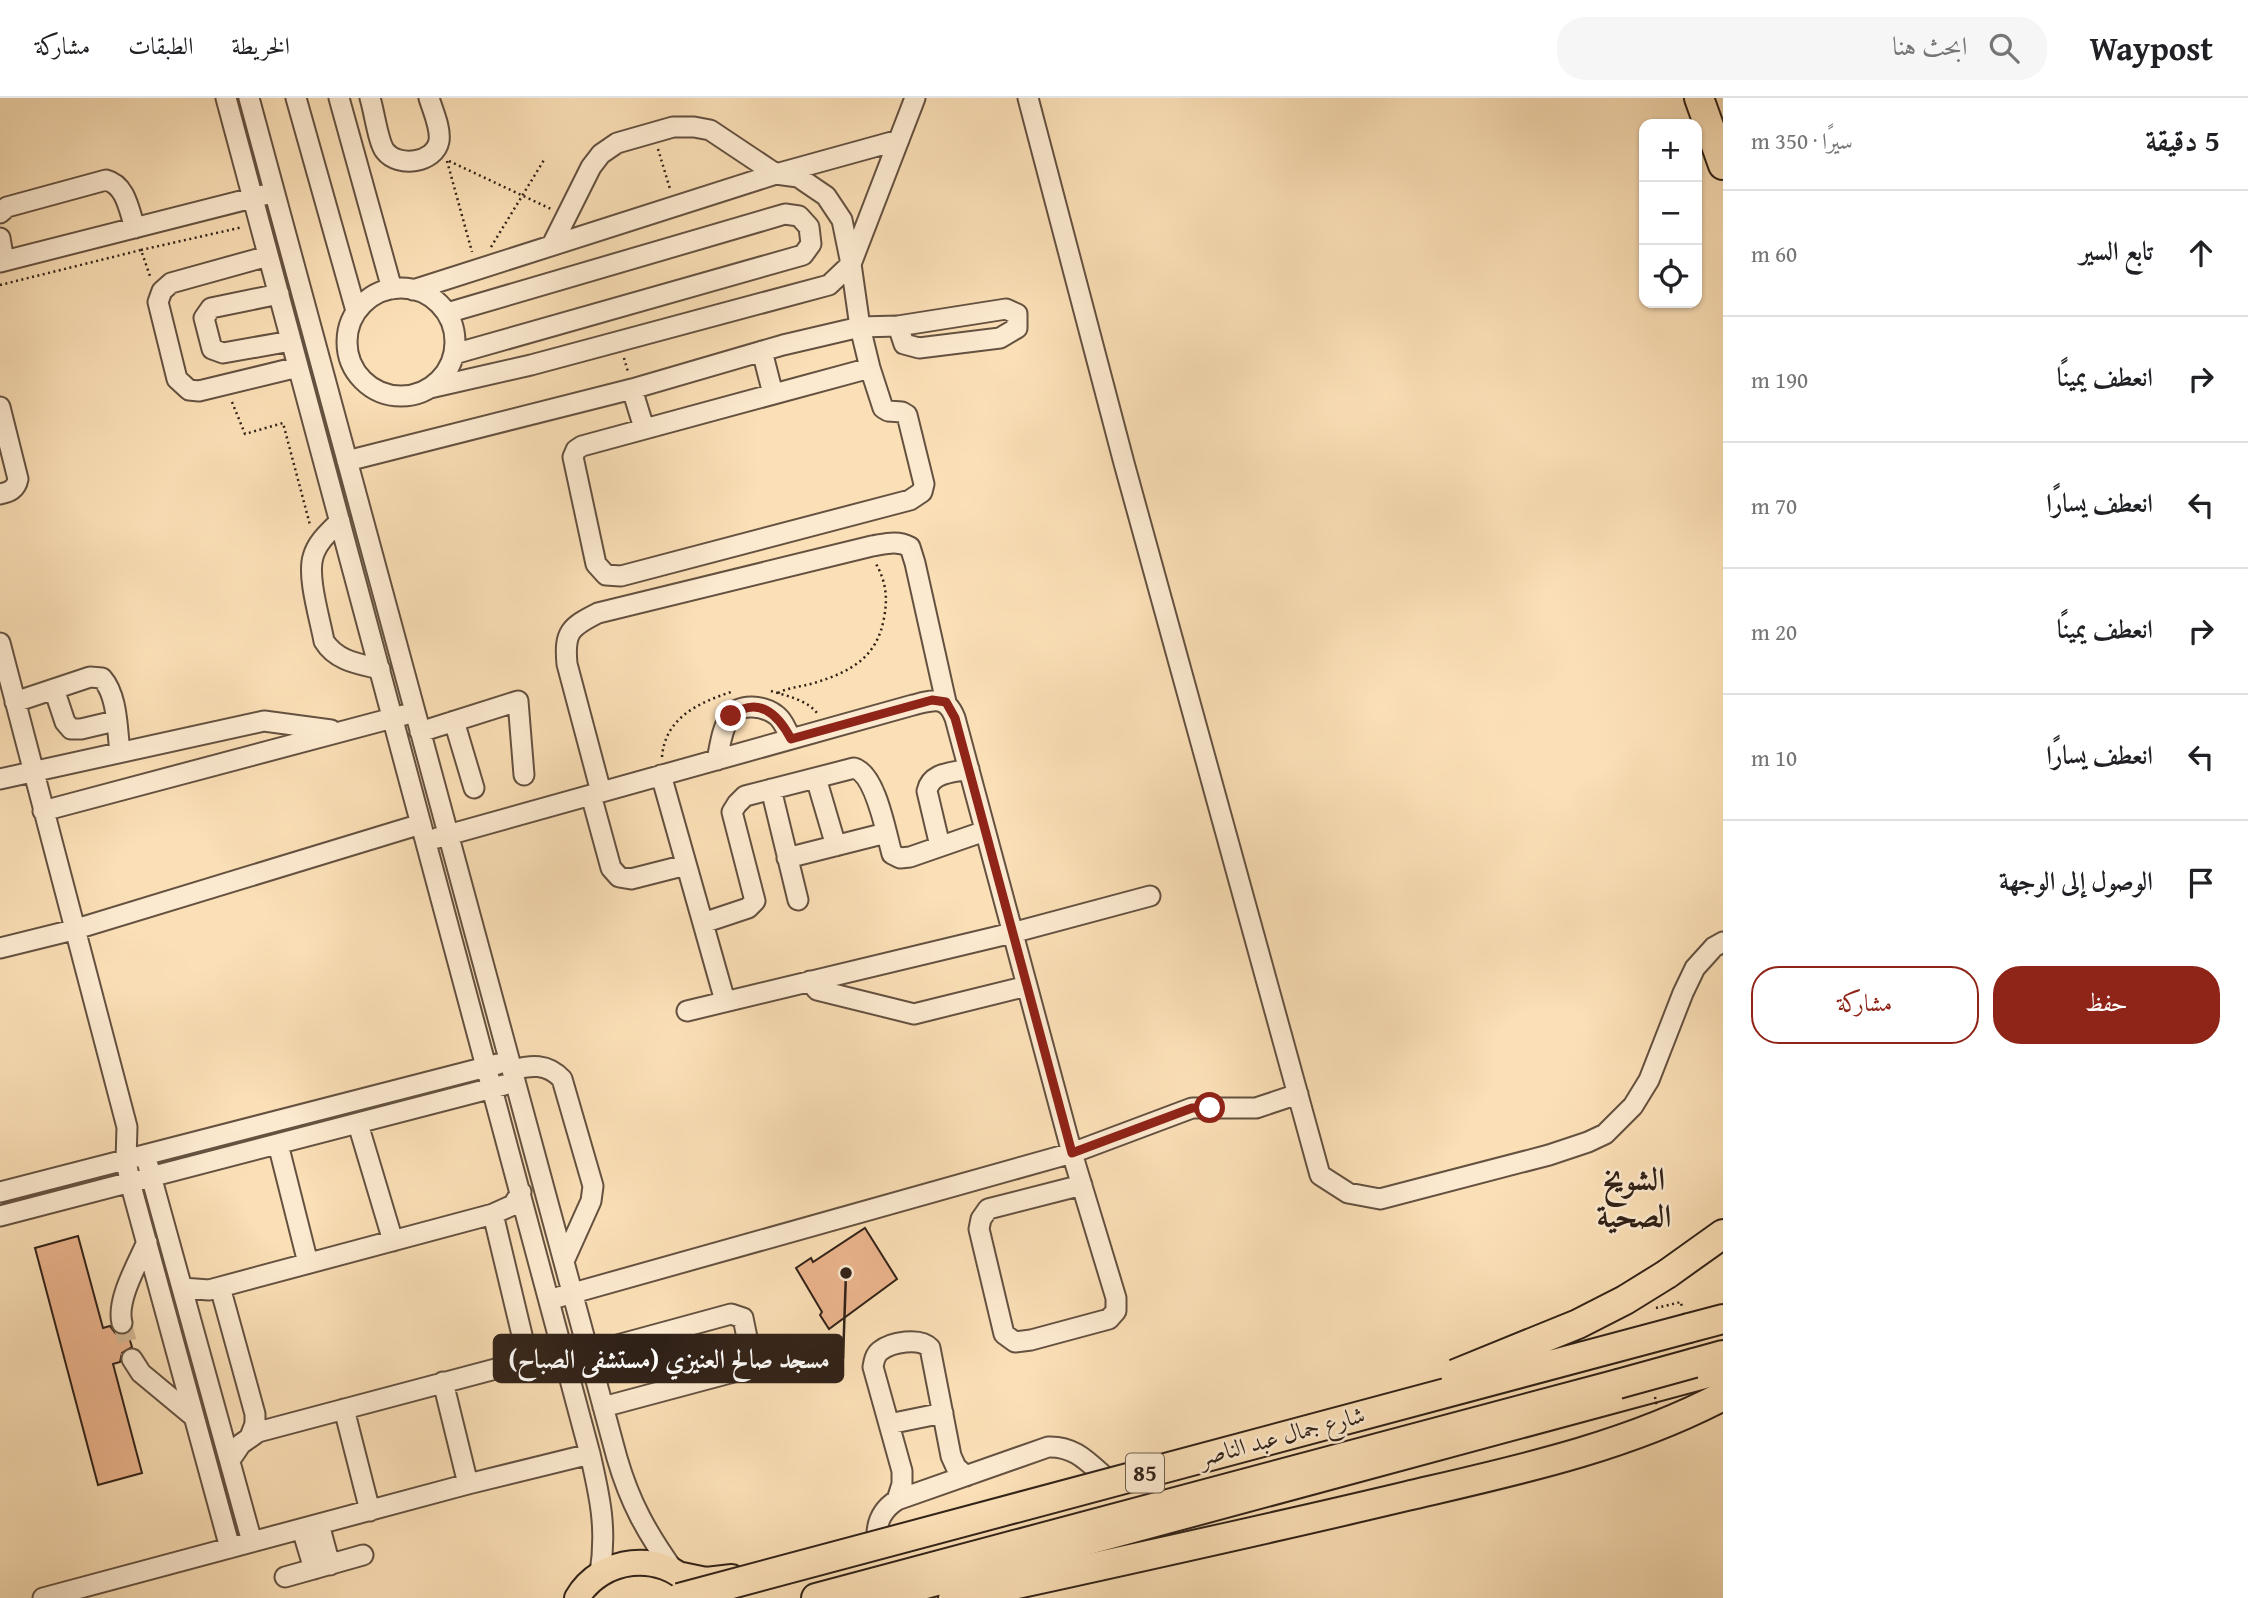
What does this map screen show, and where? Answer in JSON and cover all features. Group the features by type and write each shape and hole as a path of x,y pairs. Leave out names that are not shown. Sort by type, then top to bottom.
{"highway":[{"path":"1699,98 1723,163"},
{"path":"1347,1419 1578,1324 1667,1274 1723,1234"},
{"name":"شارع جمال عبد الناصر","path":"678,1581 1347,1419 1723,1319"},
{"name":"شارع جمال عبد الناصر","path":"816,1598 1723,1355"},
{"path":"953,1598 1342,1512 1503,1473 1628,1438 1663,1425 1723,1396"}],"main road":[{"path":"678,1581 728,1578 1723,1311"},
{"path":"881,1598 1723,1371"},
{"path":"577,1598 589,1581 600,1573 613,1567 639,1562 653,1563 701,1598"}],"street":[{"path":"226,98 252,198 262,257 279,294 590,1454 604,1523 600,1573"},
{"path":"249,98 627,1493 678,1581"},
{"path":"296,98 356,311"},
{"path":"340,98 392,289"},
{"path":"370,98 384,150 395,159 409,161 441,156 439,134 429,98"},
{"path":"430,388 445,374 454,355 455,333 447,313 432,298 413,290 392,289 372,297 356,311 348,330 347,352 355,371 369,387 389,396 410,396 430,388 830,285 851,264 915,98"},
{"path":"1028,98 1124,463 1320,1175 1348,1193 1380,1199 1549,1155 1588,1143 1605,1134 1633,1106 1649,1080 1695,968 1714,947 1723,942"},
{"path":"1707,98 1723,163"},
{"path":"552,245 591,167 601,154 617,144 673,127 709,130 776,174 798,177 826,196 842,220 860,327 870,368 883,408 907,415 924,484 922,492 909,500 621,576 606,575 596,564 573,457 576,450 644,428 870,368"},
{"path":"413,290 776,174 899,140"},
{"path":"0,213 7,207 106,180 121,187 135,228"},
{"path":"0,238 2,262 274,193"},
{"path":"447,313 785,214 799,216 809,227 811,244 803,255 454,355"},
{"path":"262,257 171,283 162,291 158,302 177,379 189,390 199,391 298,367"},
{"path":"279,294 211,308 204,318 212,349 223,353 291,341"},
{"path":"347,461 860,327 898,326 1006,309 1017,314 1017,328 1000,338 919,348 904,344 898,326"},
{"path":"318,353 347,340"},
{"path":"762,351 773,394"},
{"path":"323,374 351,362"},
{"path":"632,388 644,428"},
{"path":"0,407 18,479 17,485 11,491 0,494"},
{"path":"340,521 316,548 312,559 312,575 324,641 338,656 380,669"},
{"path":"686,865 631,879 620,877 611,868 567,664 565,649 575,625 598,613 866,548 894,542 910,547 946,702 955,718 1072,1153 1082,1185 1116,1298 1116,1311 1109,1319 1015,1342 1004,1334 979,1229 981,1219 988,1209 1082,1185"},
{"path":"0,643 3,665 135,1157 151,1177 251,1542"},
{"path":"15,702 90,677 102,678 110,691 120,752"},
{"path":"54,689 65,722 71,729 115,721"},
{"path":"0,948 424,832 448,834 932,700 946,702"},
{"path":"420,732 518,701 524,775"},
{"path":"717,760 722,737 731,716 746,707 752,706 777,715 791,739"},
{"path":"43,811 415,712"},
{"path":"0,779 264,721 342,731"},
{"path":"454,721 474,788"},
{"path":"703,923 748,908 755,901 732,812 745,796 855,768 867,775 875,793 892,853 900,858 985,831"},
{"path":"940,846 926,791 929,782 936,776 969,769"},
{"path":"661,775 725,1001"},
{"path":"816,778 836,846"},
{"path":"771,789 798,900"},
{"path":"788,858 886,833"},
{"path":"687,1011 1012,933 1150,896"},
{"path":"810,981 817,990 914,1014 1027,986"},
{"path":"468,996 489,989"},
{"path":"1,1213 493,1088 512,1071 532,1065 551,1070 562,1079 592,1180 592,1201 561,1252"},
{"path":"0,1192 487,1066 512,1071"},
{"path":"550,1300 1072,1153 1192,1108 1256,1108 1298,1094"},
{"path":"358,1124 393,1241"},
{"path":"278,1144 308,1264"},
{"path":"135,1157 130,1182 230,1548"},
{"path":"182,1288 198,1290 220,1287 493,1213 513,1205 521,1192"},
{"path":"493,1213 522,1335 520,1348 511,1364"},
{"path":"122,1323 123,1299 147,1242"},
{"path":"537,1251 561,1252"},
{"path":"220,1287 256,1414 250,1437"},
{"path":"588,1353 731,1314 743,1318 751,1357 750,1365 745,1369 603,1407"},
{"path":"174,1345 196,1339"},
{"path":"897,1500 903,1478 873,1362 882,1349 914,1340 923,1342 932,1352 953,1462 966,1476"},
{"path":"230,1460 241,1444 258,1432 563,1351"},
{"path":"132,1359 141,1373 194,1418"},
{"path":"443,1382 468,1484"},
{"path":"187,1391 209,1385"},
{"path":"344,1409 370,1511"},
{"path":"889,1424 943,1413"},
{"path":"877,1539 876,1530 883,1512 897,1500 1048,1447 1077,1452 1105,1477"},
{"path":"43,1598 590,1454"},
{"path":"311,1526 322,1567"},
{"path":"285,1577 363,1555"}],"path":[{"path":"654,133 675,206"},
{"path":"441,156 567,216"},
{"path":"441,156 477,269"},
{"path":"477,269 544,160"},
{"path":"0,285 243,227 262,257"},
{"path":"141,250 158,302"},
{"path":"620,341 632,388"},
{"path":"222,403 232,402 245,433 283,423 316,548"},
{"path":"778,693 789,687 814,683 837,674 865,658 875,647 881,634 888,599 879,570 866,548"}],"building":[{"path":"865,1228 897,1279 829,1329 796,1268 811,1258 813,1262"},
{"path":"78,1236 103,1328 110,1326 116,1334 128,1334 132,1347 122,1353 120,1362 113,1364 142,1473 98,1485 35,1248"}],"tunnel":[{"path":"122,1323 132,1359"}],"place":[{"name":"مسجد صالح العنيزي (مستشفى الصباح)","path":"846,1273"}],"district":[{"name":"الشويخ الصحية","path":"1634,1198"}],"route":[{"path":"731,716 746,707 763,709 777,715 791,739 932,700 946,702 955,718 1072,1153 1192,1108 1210,1108"}]}
